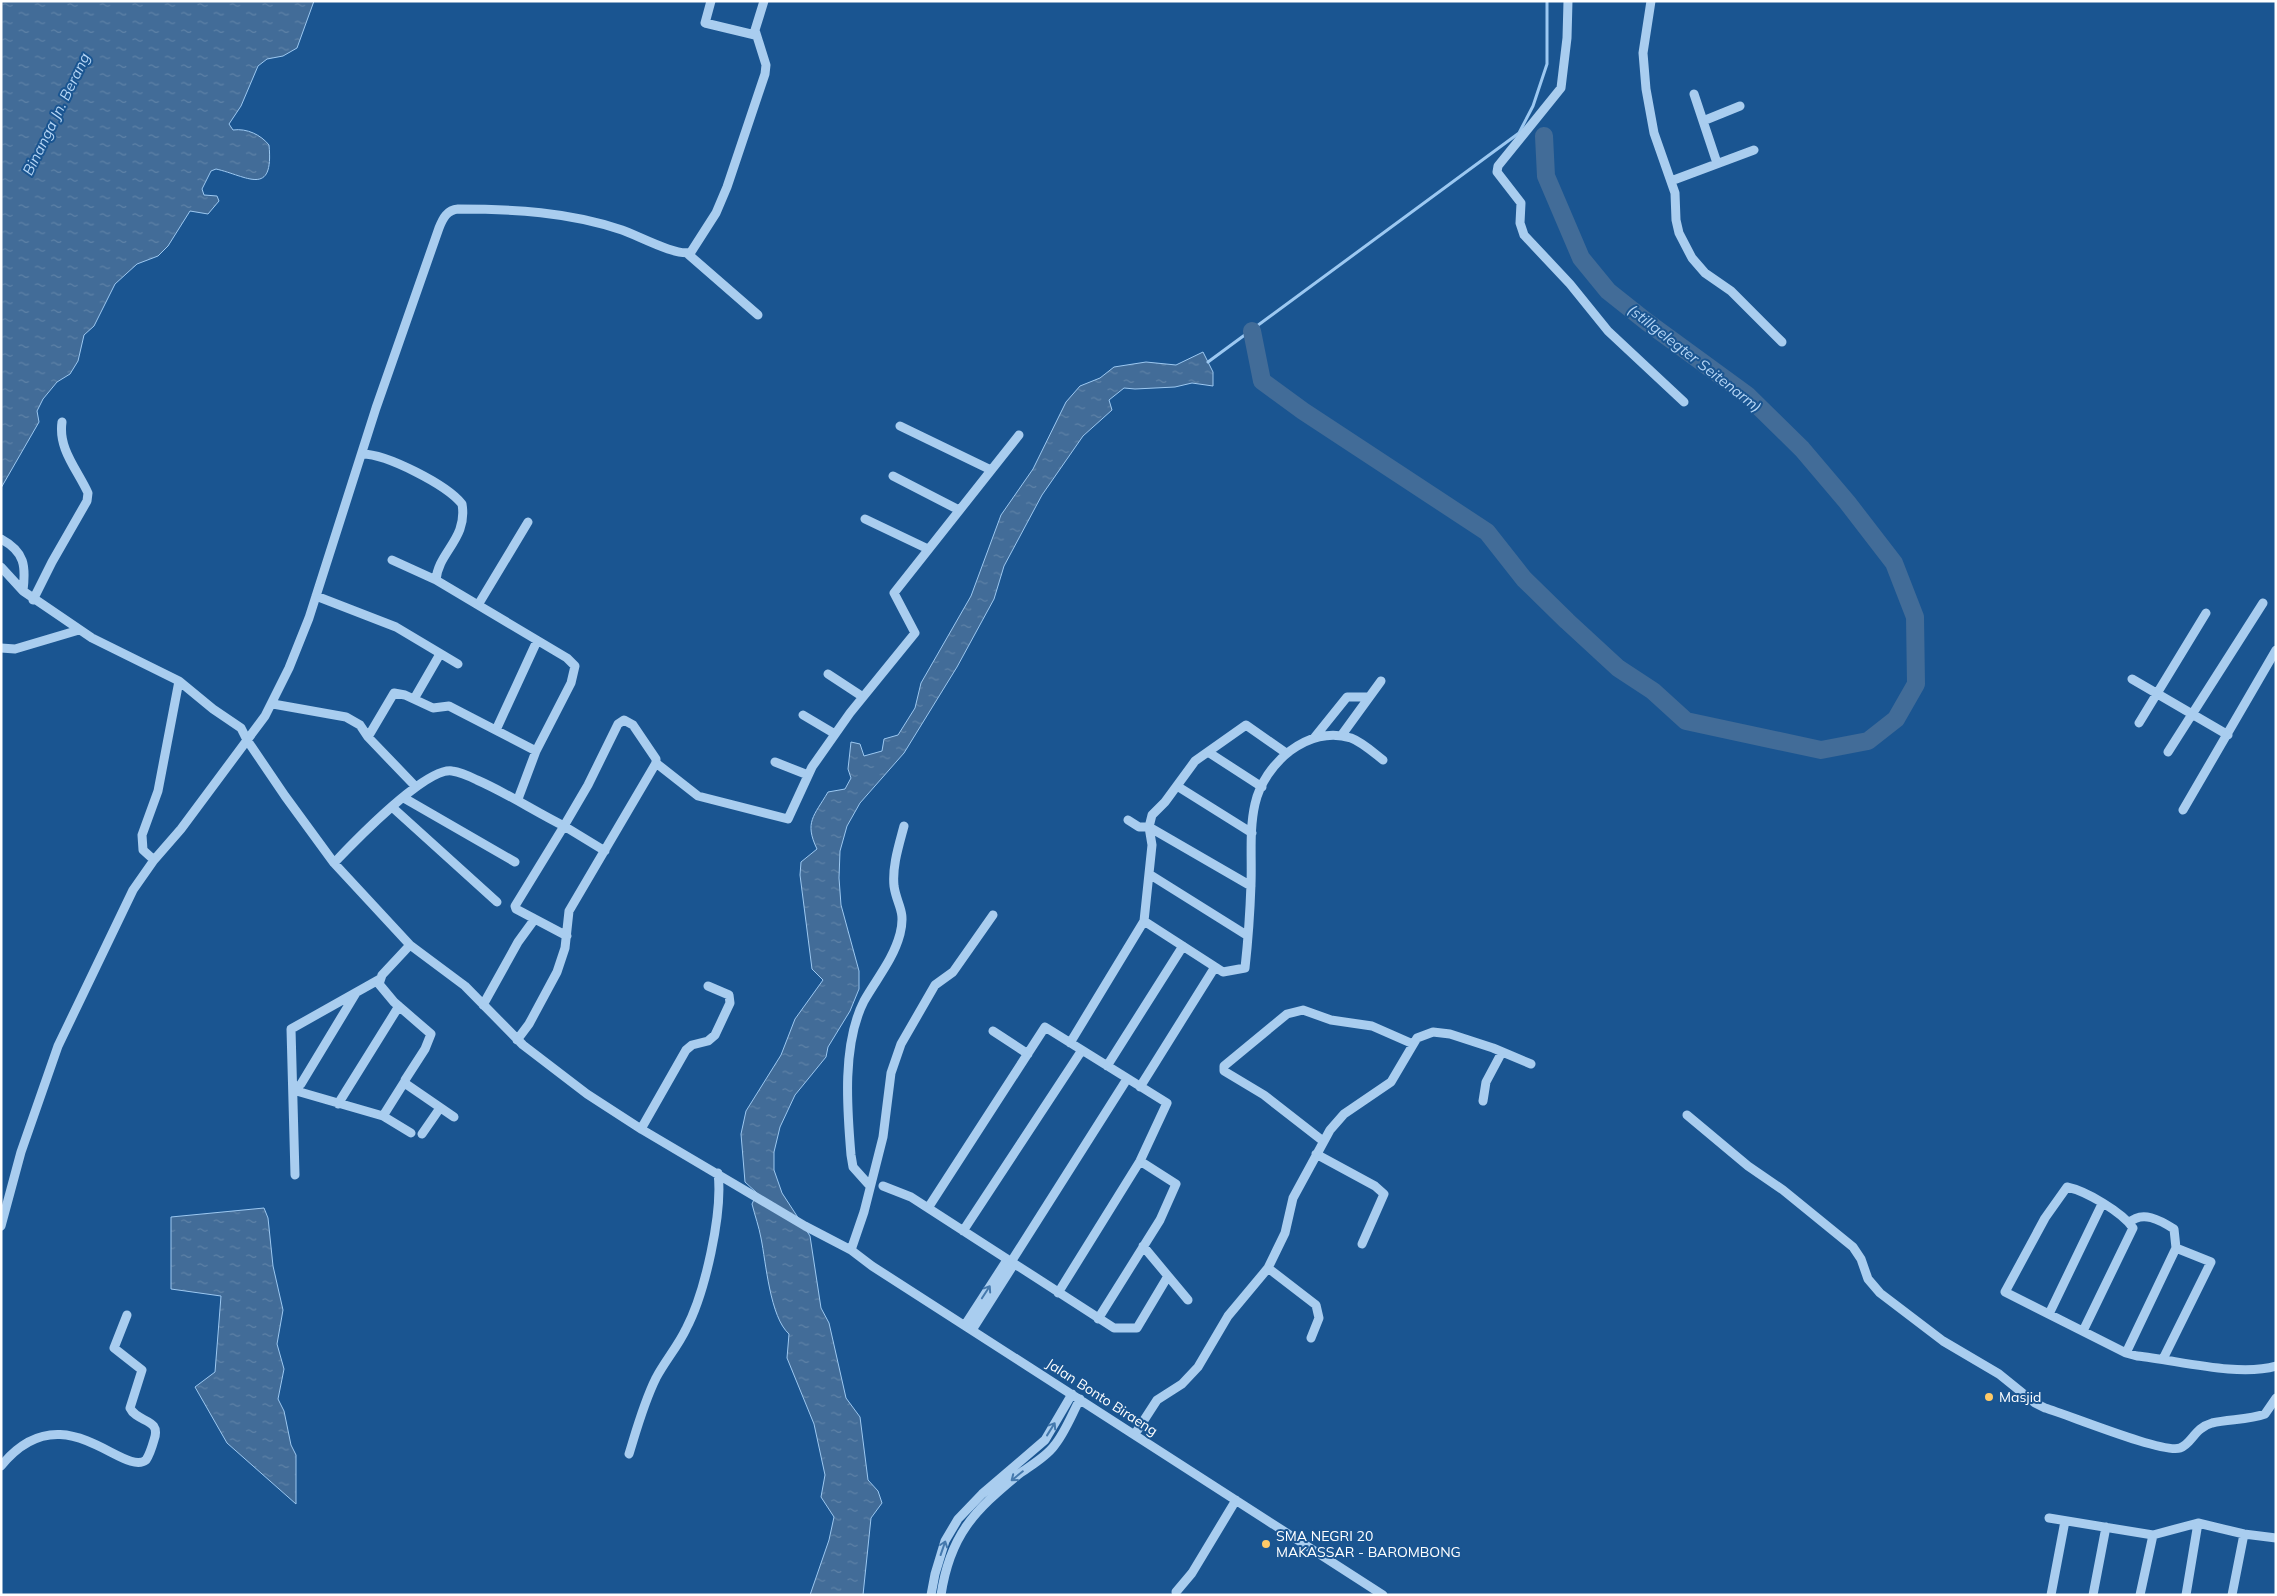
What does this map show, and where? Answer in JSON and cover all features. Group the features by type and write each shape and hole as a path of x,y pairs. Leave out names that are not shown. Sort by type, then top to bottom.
{"street":[{"path":"711,1 706,23 755,35"},
{"path":"1568,1 1567,38 1561,88 1498,166 1497,172 1521,203 1520,223 1524,235 1570,284 1608,331 1684,402"},
{"path":"1651,1 1644,42 1643,67 1650,116 1676,199 1676,220 1679,233 1692,258 1705,273 1731,291 1782,342"},
{"path":"688,254 698,244 720,204 765,74 766,65 755,35 755,24 760,2"},
{"path":"1694,94 1718,164"},
{"path":"1703,121 1740,106"},
{"path":"1671,181 1754,150"},
{"path":"1,1226 21,1152 58,1046 133,890 154,860 181,829 272,704 301,641 438,228 448,212 458,209 498,210 571,217 615,227 688,254 758,315"},
{"path":"33,600 52,562 87,501 88,493 63,447 60,433 62,422"},
{"path":"900,426 991,470"},
{"path":"567,936 534,920 516,909 515,906 588,786 619,722 625,720 633,725 656,759 656,763 698,796 788,819 808,775 835,734 915,633 894,593 1019,435"},
{"path":"362,454 376,455 404,466 457,498 463,511 460,529 438,570 436,580"},
{"path":"893,476 959,510"},
{"path":"865,519 928,549"},
{"path":"478,606 528,522"},
{"path":"2,541 13,545 22,559 24,570 23,591"},
{"path":"392,560 436,580 567,658 573,664 576,670 536,751 518,799"},
{"name":"Jalan Bonto Biraeng","path":"1,567 33,600 79,630 118,652 179,681 213,709 237,724 243,730 247,740 334,864 410,945 465,986 517,1040 587,1094 747,1192 851,1250 872,1266 1383,1595"},
{"path":"316,596 396,627 458,664"},
{"path":"2168,752 2263,603"},
{"path":"2139,723 2206,613"},
{"path":"1,648 15,649 79,630"},
{"path":"496,730 537,640"},
{"path":"2183,810 2276,650"},
{"path":"414,699 440,654"},
{"path":"828,674 863,697"},
{"path":"2132,679 2228,735"},
{"path":"154,860 143,850 142,840 158,791 179,681"},
{"path":"1341,736 1381,681"},
{"path":"368,737 394,693 401,693 433,708 449,706 536,751"},
{"path":"1314,738 1347,697 1369,697"},
{"path":"272,704 346,716 360,725 368,737 416,787"},
{"path":"803,715 835,734"},
{"path":"1070,1043 1144,922 1152,845 1149,827 1152,815 1195,761 1246,725 1286,752"},
{"path":"1144,922 1223,972 1245,968 1255,803 1266,777 1286,752 1314,738 1341,736 1353,739 1383,760"},
{"path":"1208,752 1262,787"},
{"path":"775,762 808,775"},
{"path":"517,1040 529,1024 557,972 567,936 569,911 656,763"},
{"path":"334,864 361,835 416,787 438,773 451,770 518,799 605,851"},
{"path":"1177,786 1252,833"},
{"path":"404,798 515,862"},
{"path":"392,807 497,902"},
{"path":"1128,820 1139,827 1149,827 1251,886"},
{"path":"870,1186 854,1167 851,1156 849,1054 855,1026 864,1002 890,960 900,933 903,912 894,887 894,876 904,826"},
{"path":"1149,874 1248,936"},
{"path":"851,1250 864,1212 883,1137 891,1073 901,1044 935,986 953,972 993,915"},
{"path":"483,1005 518,942 534,920"},
{"path":"295,1175 291,1029 380,979 410,945"},
{"path":"1107,1066 1183,946"},
{"path":"1140,1087 1215,967"},
{"path":"380,979 379,985 399,1006 431,1034 383,1116"},
{"path":"641,1128 686,1050 712,1038 729,1007 731,1001 729,995 708,986"},
{"path":"293,1090 301,1084 356,992"},
{"path":"338,1104 399,1006"},
{"path":"1323,1141 1264,1095 1224,1071 1224,1066 1288,1014 1297,1010 1331,1020 1372,1026 1413,1044"},
{"path":"928,1208 1045,1027 1167,1103 1140,1161 1058,1293"},
{"path":"993,1031 1028,1054"},
{"path":"1135,1434 1157,1400 1182,1384 1198,1367 1228,1316 1268,1268 1285,1233 1293,1198 1330,1130 1344,1114 1391,1082 1413,1044 1423,1034 1442,1032 1531,1064"},
{"path":"964,1231 1082,1050"},
{"path":"1483,1101 1486,1082 1502,1052"},
{"path":"968,1327 1127,1079"},
{"path":"405,1081 409,1087 454,1117"},
{"path":"293,1090 383,1116 411,1134"},
{"path":"422,1134 440,1108"},
{"path":"1687,1115 1748,1166 1783,1190 1853,1247 1861,1259 1868,1279 1880,1293 1943,1341 1999,1374 2045,1408 2130,1438 2158,1446 2178,1449 2185,1445 2204,1426 2265,1414 2276,1398"},
{"path":"1316,1154 1375,1186 1384,1194 1362,1244"},
{"path":"1098,1319 1160,1220 1176,1184 1140,1161"},
{"path":"629,1454 649,1394 686,1331 701,1295 718,1209 718,1173"},
{"path":"883,1186 911,1197 1114,1328 1137,1328 1168,1276"},
{"path":"2083,1331 2133,1228 2129,1223 2080,1190 2067,1187 2045,1218 2005,1292 2126,1353 2244,1371 2276,1366"},
{"path":"2049,1314 2102,1204"},
{"path":"2126,1353 2176,1248 2174,1229 2164,1222 2141,1215 2135,1217 2129,1223"},
{"path":"1143,1246 1188,1300"},
{"path":"2163,1359 2211,1262 2176,1248"},
{"path":"1268,1268 1316,1305 1319,1318 1311,1338"},
{"path":"1,1466 19,1448 34,1438 53,1433 84,1440 129,1460 140,1463 146,1460 156,1434 155,1429 152,1424 135,1414 130,1408 142,1370 114,1348 127,1315"},
{"path":"931,1595 945,1541 958,1519 989,1488 1045,1440 1076,1396"},
{"path":"941,1595 944,1572 957,1538 974,1514 1054,1446 1076,1396"},
{"path":"1176,1592 1192,1573 1236,1500"},
{"path":"2049,1518 2153,1535 2198,1522 2244,1534 2276,1538"},
{"path":"2050,1595 2066,1520"},
{"path":"2186,1595 2198,1522"},
{"path":"2093,1595 2106,1527"},
{"path":"2232,1595 2244,1534"},
{"path":"2140,1595 2153,1535"}],"water":[{"name":"Binanga Jn. Berang","path":"1,1 314,1 297,48 283,56 267,59 258,66 241,106 229,124 233,130 253,133 269,145 267,172 263,178 256,180 216,169 211,171 202,189 204,195 217,196 219,201 208,214 190,211 168,246 158,256 137,264 115,284 94,326 84,335 78,361 70,374 57,382 43,399 37,411 39,422 1,488"},
{"path":"1203,352 1213,372 1213,386 1192,383 1175,387 1124,388 1109,400 1112,410 1083,436 1042,495 1004,566 994,599 957,667 904,753 860,803 847,826 840,851 839,878 841,905 859,971 859,989 850,1011 828,1047 826,1057 795,1095 780,1127 774,1152 774,1170 782,1193 810,1236 821,1308 829,1323 846,1398 860,1417 868,1480 878,1491 882,1503 871,1518 863,1595 810,1595 829,1540 834,1517 821,1497 825,1475 814,1424 787,1358 789,1334 777,1315 773,1303 760,1234 752,1204 757,1193 745,1182 741,1134 746,1111 781,1055 795,1019 823,980 812,969 800,875 801,862 817,849 811,832 812,819 828,792 845,789 851,778 848,769 851,742 860,744 864,756 882,751 884,739 898,735 915,708 921,683 971,596 1001,515 1033,469 1066,402 1080,386 1100,378 1114,367 1146,362 1176,365"},
{"path":"264,1208 268,1218 273,1266 283,1310 277,1344 284,1369 278,1399 284,1411 291,1445 296,1455 296,1504 227,1443 195,1387 215,1372 221,1296 171,1289 171,1217"}],"waterway":[{"path":"1208,362 1519,133 1533,106 1547,64 1547,1"},
{"name":"(stillgelegter Seitenarm)","path":"1252,331 1262,381 1303,411 1487,532 1524,579 1567,621 1618,668 1653,691 1686,721 1821,750 1868,741 1896,719 1916,684 1915,617 1894,563 1847,502 1802,449 1747,395 1608,291 1581,258 1546,176 1544,136"}],"place":[{"name":"Masjid","path":"1989,1397"},
{"name":"SMA NEGRI 20 MAKASSAR - BAROMBONG","path":"1266,1544"}]}
